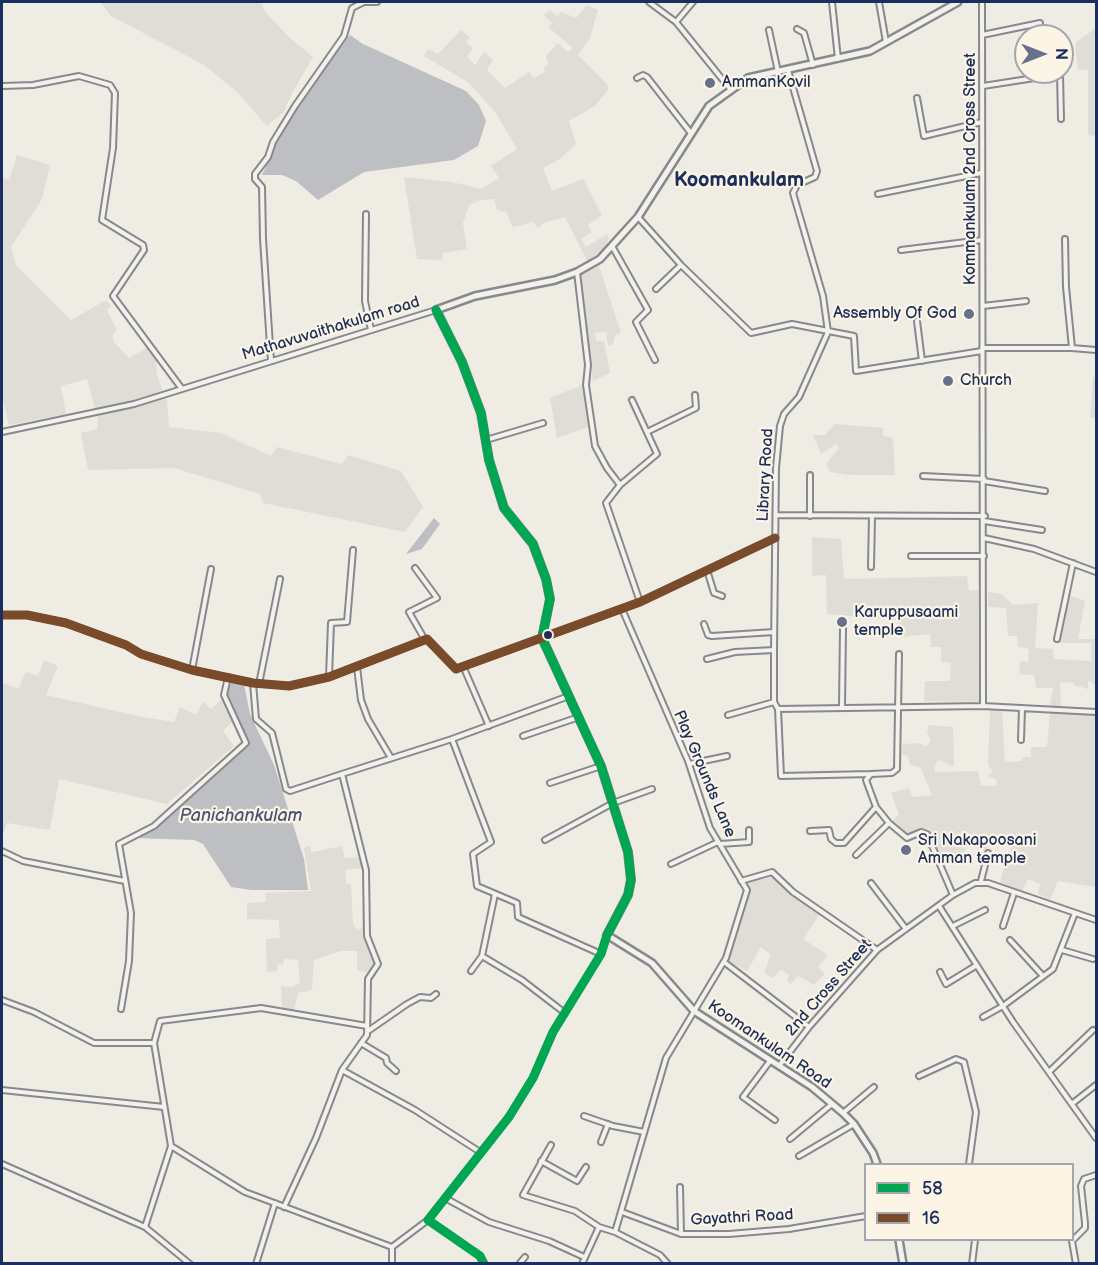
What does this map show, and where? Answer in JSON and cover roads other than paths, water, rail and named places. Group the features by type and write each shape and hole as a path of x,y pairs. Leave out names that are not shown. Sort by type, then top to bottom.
{"street":[{"path":"272,361 262,239 262,187 255,179 255,174 268,157 273,142 295,106 344,36 352,8 358,3 377,2"},
{"path":"649,2 676,22 731,90"},
{"path":"676,22 693,2"},
{"path":"832,2 838,59"},
{"path":"879,2 886,42"},
{"name":"Mathavuvaithakulam road","path":"2,432 134,404 475,296 528,287 577,272 600,259 638,217 690,132 709,106 731,90 748,78 870,51 958,2"},
{"name":"Kommankulam 2nd Cross Street","path":"982,2 983,706"},
{"path":"982,35 1040,23"},
{"path":"769,30 778,72"},
{"path":"797,30 804,33 813,65"},
{"path":"788,70 817,171 815,177 797,185 793,193 823,296 828,332"},
{"path":"983,86 1060,74 1062,119"},
{"path":"637,78 643,75 647,77 690,132"},
{"path":"2,86 33,85 79,76 110,85 115,93 113,148 101,215 102,220 143,245 144,250 113,296 182,389"},
{"path":"917,98 924,136 982,122"},
{"path":"878,194 981,172"},
{"path":"366,214 365,301 371,330"},
{"path":"638,217 681,265 751,333 792,324 854,336 856,371 982,350 1072,348 1096,350"},
{"path":"1065,239 1066,287 1072,348"},
{"path":"902,250 982,240"},
{"path":"612,246 648,310 636,322 655,360"},
{"path":"656,289 681,265"},
{"path":"577,272 588,365 586,385 596,446 607,468 620,485"},
{"path":"983,306 1026,301"},
{"path":"392,1247 428,1220 509,1117 533,1078 565,1013 601,954 607,935 628,895 631,880 628,852 601,766 542,638 550,599 546,579 533,544 504,508 477,403 462,362 436,310"},
{"path":"917,321 922,361"},
{"name":"Library Road","path":"778,709 774,702 774,632 776,468 780,426 784,414 799,397 828,332"},
{"path":"647,432 696,408 695,395"},
{"path":"632,400 657,454 620,485 606,503 640,602"},
{"path":"485,440 543,423"},
{"path":"810,475 810,516"},
{"path":"923,476 984,480 1045,491"},
{"path":"777,515 984,519 1042,530"},
{"path":"871,567 872,516"},
{"path":"415,568 437,598 409,612 425,640 456,669 640,602 775,538"},
{"path":"984,538 1034,549 1096,572"},
{"path":"329,677 331,623 347,622 353,550"},
{"path":"911,556 984,556"},
{"path":"1057,639 1073,563"},
{"path":"192,670 211,569"},
{"path":"707,570 714,593 722,596"},
{"path":"260,684 280,579"},
{"name":"Play Grounds Lane","path":"615,1232 666,1058 724,962 747,890 710,828 689,764 622,609"},
{"path":"2,615 27,615 66,623 126,645 141,654 192,670 260,684 289,686 329,677 425,640"},
{"path":"704,624 708,635 712,636 774,632"},
{"path":"842,706 843,628"},
{"path":"707,659 735,652 774,650"},
{"path":"899,654 899,706 897,769 892,773 782,776 778,709 842,706 899,706 983,706 1096,712"},
{"path":"463,666 489,726"},
{"path":"357,667 361,700 368,719 391,759"},
{"path":"121,1009 129,961 131,913 119,844 154,826 246,743 224,695 228,677"},
{"path":"254,683 256,719 272,733 286,789 291,791 452,739 570,696"},
{"path":"728,715 774,702"},
{"path":"1021,740 1022,708"},
{"path":"523,736 579,717"},
{"path":"452,739 491,842 473,854 477,886 517,903 518,917 601,954"},
{"path":"689,764 727,756"},
{"path":"550,783 601,766"},
{"path":"342,774 366,870 367,936 378,964 368,980 367,1032"},
{"path":"871,774 866,780 876,807 889,823 907,838 921,832 927,834 954,895"},
{"path":"545,840 613,803 652,789"},
{"path":"810,831 829,830 836,843 844,843 876,807"},
{"path":"856,855 889,823"},
{"path":"671,864 719,843 749,842 748,830"},
{"path":"2,851 23,861 125,880"},
{"path":"988,853 981,881 1096,920"},
{"path":"741,881 772,872 793,892 877,950"},
{"name":"2nd Cross Street","path":"778,1066 877,950 954,895 981,881"},
{"path":"871,883 906,929"},
{"path":"1003,926 1014,892"},
{"path":"471,971 482,956 495,894"},
{"path":"939,906 1003,1005 1096,1138"},
{"path":"953,926 985,910"},
{"path":"982,1017 1003,1005 1053,969 1075,913"},
{"name":"Koomankulam Road","path":"607,935 652,963 694,1011 778,1066 843,1113 854,1124 873,1153 877,1163"},
{"path":"1010,940 1043,976"},
{"path":"1062,950 1093,959"},
{"path":"482,956 522,980 565,1013"},
{"path":"724,962 809,1027"},
{"path":"940,972 946,984 977,965"},
{"path":"284,1207 316,1138 342,1070 367,1032 420,997 428,999 436,994"},
{"path":"2,1000 34,1012 94,1043 154,1043"},
{"path":"145,1227 171,1146 154,1043 160,1022 261,1008 367,1026"},
{"path":"1050,1071 1093,1030"},
{"path":"361,1043 386,1058 387,1063 396,1071"},
{"path":"919,1076 956,1059 964,1062 976,1112 969,1163"},
{"path":"770,1061 743,1097 775,1120"},
{"path":"342,1070 415,1110 480,1152"},
{"path":"1073,1103 1096,1085"},
{"path":"843,1113 874,1087"},
{"path":"2,1090 164,1107"},
{"path":"790,1138 832,1104"},
{"path":"584,1116 644,1132"},
{"path":"601,1142 608,1124"},
{"path":"799,1156 854,1124"},
{"path":"551,1145 523,1196 575,1211 599,1227 615,1232 660,1255 668,1263"},
{"path":"171,1146 245,1192 392,1247"},
{"path":"541,1161 577,1181 586,1167"},
{"path":"2,1164 145,1227 190,1263"},
{"path":"1074,1239 1085,1228 1080,1186 1084,1179 1096,1175"},
{"path":"680,1187 681,1234"},
{"path":"445,1197 489,1222 549,1241 585,1257"},
{"path":"256,1263 275,1203"},
{"name":"Gayathri Road","path":"622,1212 681,1234 729,1234 789,1229 864,1216"},
{"path":"428,1220 480,1256 484,1263"},
{"path":"582,1263 599,1227"},
{"path":"899,1241 903,1263"},
{"path":"972,1263 975,1241"},
{"path":"1072,1241 1076,1263"},
{"path":"392,1247 392,1263"},
{"path":"519,1263 525,1257"}],"water":[{"path":"350,35 363,44 466,91 479,105 486,121 478,146 454,160 364,172 318,200 296,181 282,175 262,175 279,138 299,105"},
{"path":"434,518 440,524 422,549 406,554"},
{"name":"Panichankulam","path":"231,683 244,684 250,714 274,765 304,859 308,890 251,890 231,887 203,844 194,840 134,838 157,828 249,745 227,694"}],"place":[{"name":"AmmanKovil","path":"710,83"},
{"name":"Assembly Of God","path":"969,314"},
{"name":"Church","path":"948,381"},
{"name":"Karuppusaami temple","path":"842,622"},
{"name":"Sri Nakapoosani Amman temple","path":"906,850"}],"district":[{"name":"Koomankulam","path":"739,181"}]}
